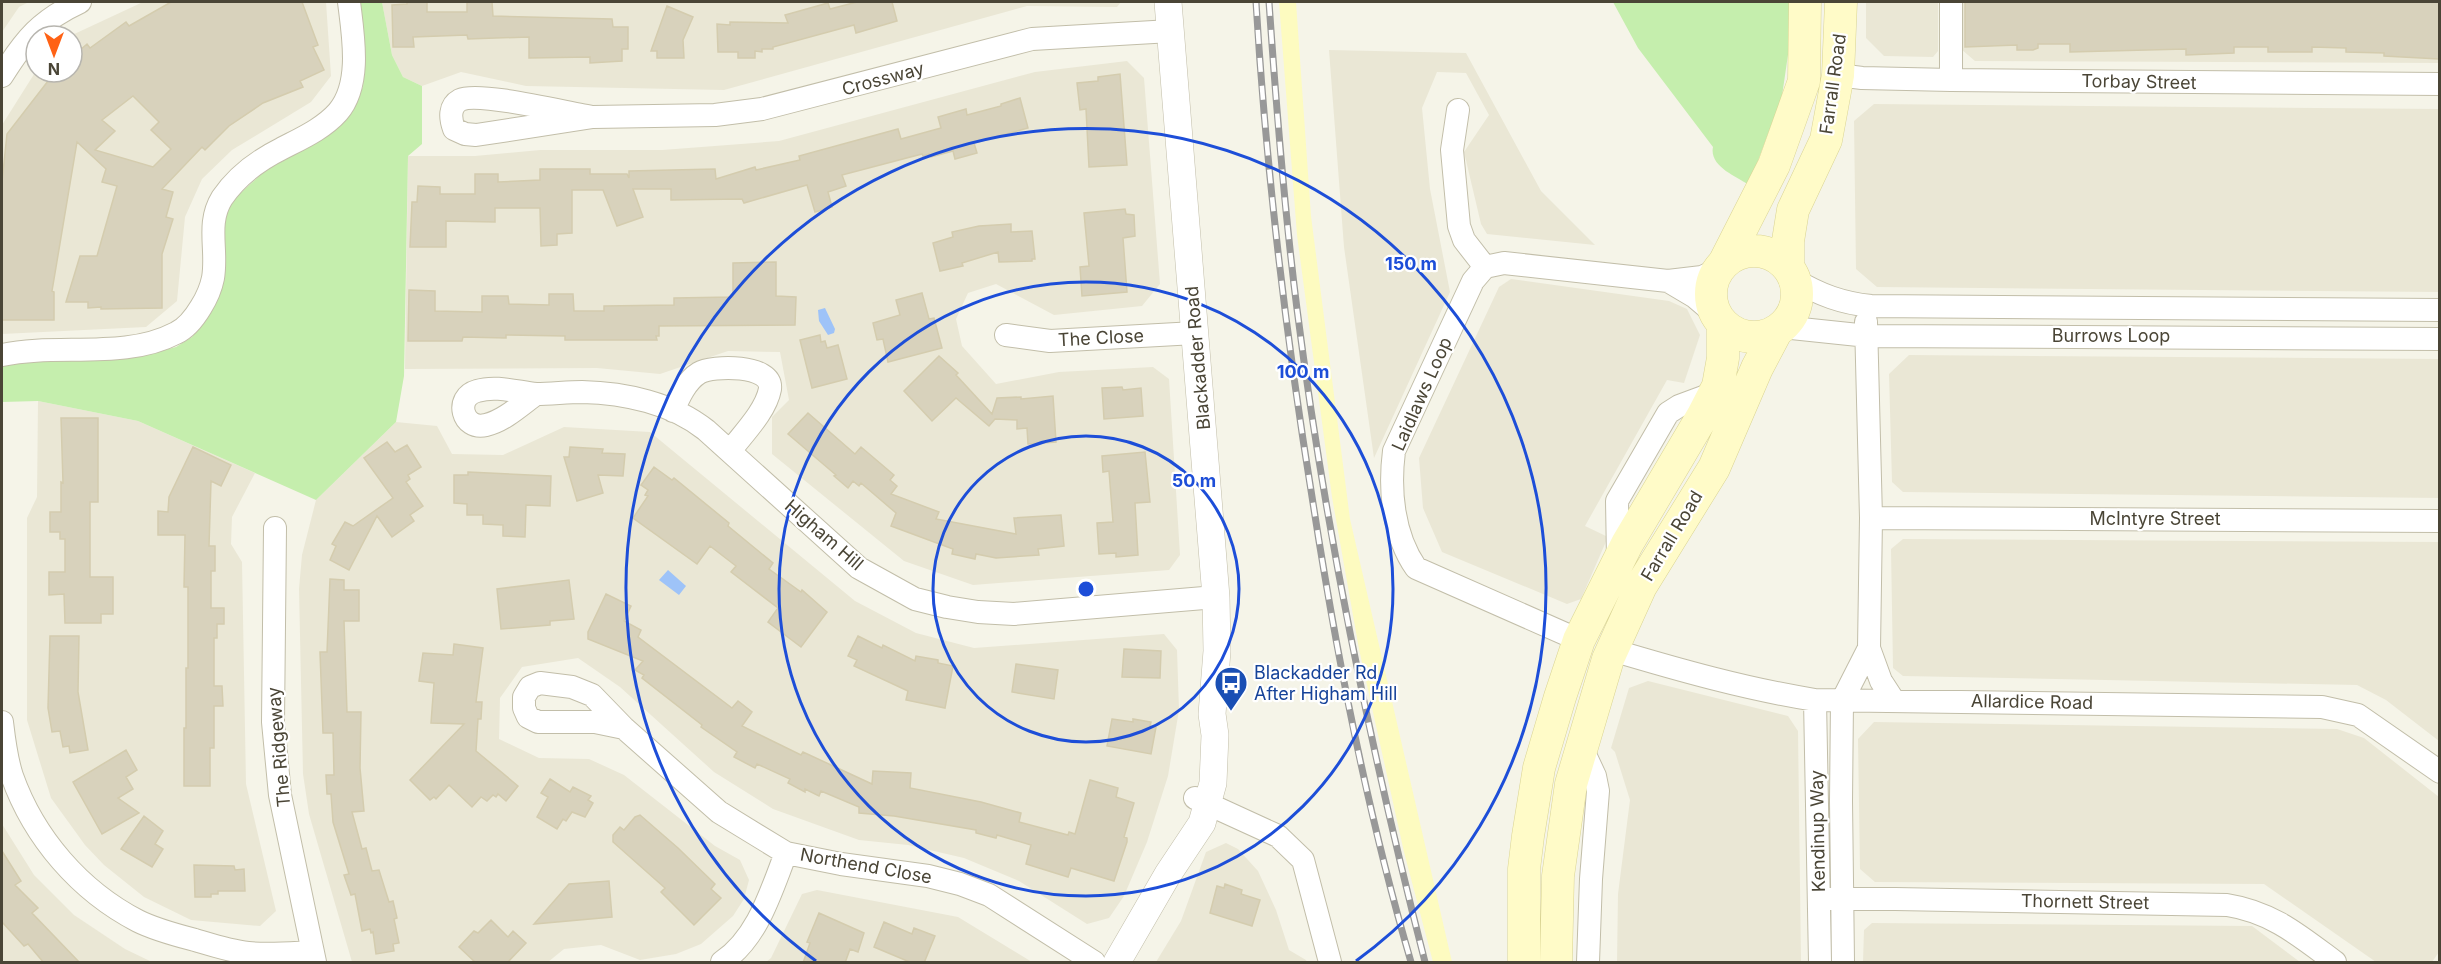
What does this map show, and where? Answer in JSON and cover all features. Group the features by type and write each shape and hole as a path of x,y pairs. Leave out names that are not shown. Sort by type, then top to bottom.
{"main road":[{"name":"Farrall Road","path":"1721,266 1774,165 1804,81 1805,2"},
{"name":"Farrall Road","path":"1791,274 1788,241 1793,210 1826,140 1838,75 1841,2"},
{"path":"1763,252 1776,257 1791,274 1798,295 1795,309 1779,329 1762,337 1748,338 1734,333 1719,320 1711,301 1711,287 1721,266 1742,253 1763,252"},
{"name":"Farrall Road","path":"1524,963 1524,869 1537,779 1560,697 1579,640 1618,562 1714,393 1723,358 1719,320"},
{"name":"Farrall Road","path":"1556,963 1558,876 1571,784 1612,650 1641,586 1714,468 1757,368 1779,329"}],"street":[{"path":"2,76 28,37 41,24 57,12 80,2"},
{"path":"2,355 32,350 137,347 179,332 195,317 206,300 213,279 213,221 221,200 244,172 327,121 339,111 349,91 353,47 349,2"},
{"name":"Blackadder Road","path":"1117,963 1168,874 1171,849 1201,800 1202,733 1212,714 1218,651 1216,597 1168,2"},
{"path":"1951,2 1951,80"},
{"name":"Crossway","path":"592,117 482,97 458,101 451,109 454,129 465,134 476,135 592,117 715,115 762,110 1032,39 1171,30"},
{"name":"Torbay Street","path":"1838,75 1862,78 1951,80 2439,84"},
{"path":"1458,110 1452,150 1459,226 1464,240 1485,267 1504,263 1668,281 1702,277 1721,266"},
{"name":"Laidlaws Loop","path":"1485,267 1473,281 1394,451 1391,471 1397,531 1404,552 1416,568 1579,640"},
{"name":"Burrows Loop","path":"1791,274 1818,294 1840,302 1865,305 2439,310"},
{"path":"1668,281 1695,297 1719,320"},
{"path":"1865,305 1868,336 1871,518 1869,648 1881,681 1894,701"},
{"path":"2011,306 2012,336"},
{"path":"2118,306 2118,336"},
{"path":"2223,307 2225,336"},
{"path":"2331,308 2331,339"},
{"name":"Burrows Loop","path":"1779,329 1868,336 2225,336 2439,339"},
{"name":"The Close","path":"1006,335 1050,341 1195,333"},
{"path":"673,411 692,378 702,371 729,368 759,372 768,379 770,388 760,410 730,451"},
{"name":"Higham Hill","path":"537,394 584,392 621,396 646,401 692,419 859,568 915,598 946,607 1014,614 1216,597"},
{"name":"McIntyre Street","path":"1871,518 2439,521"},
{"name":"The Ridgeway","path":"275,528 274,733 280,795 314,957"},
{"path":"1842,701 1869,648"},
{"name":"Allardice Road","path":"1612,650 1668,667 1768,692 1815,700 2322,707 2358,715 2439,772"},
{"name":"Kendinup Way","path":"1815,700 1820,963"},
{"name":"Kendinup Way","path":"1842,701 1843,963"},
{"path":"2,722 12,775 42,835 73,873 104,901 140,922 218,947 246,952 314,957"},
{"name":"Northend Close","path":"624,728 719,812 786,853 841,864 928,876 960,884 989,895 1094,963"},
{"path":"1581,746 1595,776 1598,791 1591,879 1588,963"},
{"path":"1201,800 1278,836 1303,860 1330,963"},
{"path":"1817,801 1841,801"},
{"path":"722,963 745,941 761,916 786,853"},
{"name":"Thornett Street","path":"1819,899 2228,906 2250,909 2268,916 2335,963"}],"shaded area":[{"path":"2,2 29,2 19,7 2,32"},
{"path":"143,2 326,2 331,76 311,102 232,150 202,179 185,217 177,301 146,327 2,334 2,125 28,84 84,84 84,29"},
{"path":"382,2 1121,2 1117,7 1027,6 724,90 526,86 461,72 422,86 403,77 392,55"},
{"path":"1866,2 1938,2 1938,51 1933,57 1884,56 1866,38"},
{"path":"1960,2 2439,2 2439,63 1975,61 1961,49"},
{"path":"1329,50 1466,53 1541,191 1595,245 1487,234 1481,224 1464,152 1489,115 1466,73 1437,72 1422,108 1430,189 1450,292 1374,458 1344,247"},
{"path":"1127,61 1144,78 1160,284 1142,306 1054,315 996,284 968,293 956,319 962,346 996,384 1059,372 1153,367 1169,379 1180,555 1169,570 973,585 904,561 772,454 772,417 789,400 780,352 728,351 660,374 597,368 405,369 408,156 475,156 540,150 662,150 779,141 1035,72"},
{"path":"1874,104 2439,109 2439,292 1877,287 1856,269 1854,121"},
{"path":"1511,279 1669,301 1687,309 1700,335 1684,383 1667,380 1585,526 1608,537 1581,599 1567,604 1442,552 1423,508 1419,458 1499,287"},
{"path":"1909,355 2439,359 2439,498 1903,492 1892,482 1889,374"},
{"path":"38,401 138,421 255,473 232,517 231,544 242,562 246,784 276,911 260,926 191,920 144,897 104,865 85,845 51,798 27,720 27,518 37,497"},
{"path":"396,422 437,426 452,454 503,455 564,427 650,432 855,601 916,633 974,648 1164,634 1177,650 1179,710 1168,776 1147,842 1124,896 1109,918 1087,924 1019,881 964,858 908,845 859,840 773,809 714,772 620,687 578,658 522,667 500,698 499,739 539,758 589,759 624,775 715,846 740,860 749,880 744,899 733,916 701,944 676,954 640,960 601,945 564,949 548,962 352,962 309,814 303,774 299,589 302,555 316,500"},
{"path":"1903,539 2439,542 2439,741 2386,700 2357,685 1903,676 1893,668 1891,549"},
{"path":"1648,681 1788,716 1798,731 1801,962 1617,962 1618,894 1630,800 1615,752 1611,748 1629,688"},
{"path":"1874,722 2337,729 2364,738 2439,797 2439,952 2432,962 2376,962 2264,884 1875,882 1860,869 1858,739"},
{"path":"2,824 34,875 74,915 125,949 152,962 2,962"},
{"path":"1226,843 1238,849 1258,871 1276,910 1289,950 1307,962 1156,962 1181,921 1206,852"},
{"path":"817,890 958,917 1032,962 766,962 771,958 802,894"},
{"path":"1872,923 2252,926 2300,962 1863,962 1864,930"}],"green space":[{"path":"360,2 382,2 392,55 403,77 422,86 422,144 408,156 404,376 396,422 316,500 138,421 38,401 2,402 2,365 30,359 142,356 176,347 192,337 211,313 222,235 228,210 235,198 266,170 349,114 363,87"},
{"path":"1613,2 1791,2 1791,34 1782,96 1749,185 1724,170 1715,160 1713,147 1638,48"}],"sand":[{"path":"1279,2 1296,2 1311,216 1350,519 1452,962 1433,962 1404,852 1359,649 1332,497 1297,235"}],"water":[{"path":"825,308 835,329 834,333 828,335 819,321 818,310"},
{"path":"668,570 686,586 679,595 659,580"}],"building":[{"path":"171,2 302,2 318,45 313,47 324,70 300,81 303,87 263,103 229,126 205,150 202,147 162,189 173,192 166,217 173,219 162,254 162,308 101,309 101,307 88,308 88,302 66,302 80,256 97,256 117,186 102,182 106,169 77,142 52,291 54,292 54,320 2,320 2,182 7,134 46,84 84,84 84,47 87,44 90,48 126,22 129,26","holes":["133,96 159,122 151,130 171,149 153,167 95,150 115,131 102,120"]},
{"path":"407,2 427,2 427,12 467,12 467,2 492,2 493,16 612,19 613,27 628,27 628,49 622,49 622,61 590,63 590,57 529,58 529,37 468,39 467,35 413,37 414,47 393,47 392,5 407,4"},
{"path":"857,2 892,2 897,21 856,33 854,25 773,47 773,49 762,49 762,52 755,51 755,58 738,58 738,52 718,52 717,24 730,25 730,22 788,23 785,15 828,3 830,9"},
{"path":"1965,2 2439,2 2439,59 2384,56 2384,53 2346,52 2346,48 2312,47 2312,52 2268,52 2268,47 2234,47 2234,53 2186,55 2186,49 2070,52 2070,44 2038,44 2038,48 2033,50 2017,50 2017,45 1965,47"},
{"path":"667,6 693,17 683,40 684,58 657,58 657,51 651,51"},
{"path":"1120,74 1127,165 1089,167 1086,109 1080,110 1077,83 1098,81 1098,77"},
{"path":"1020,98 1028,128 974,143 977,153 955,159 953,151 931,157 929,154 923,156 922,154 842,175 846,186 828,192 832,207 815,212 807,185 744,203 742,199 671,200 671,189 633,189 643,217 617,226 603,190 572,190 572,233 557,234 557,245 541,246 540,208 495,208 495,222 446,221 446,247 410,247 412,202 417,202 418,186 440,187 440,194 475,194 475,174 498,174 498,182 540,180 540,169 590,169 590,174 627,174 629,178 629,171 715,169 716,179 755,167 756,170 800,160 799,156 898,129 901,139 941,128 938,117 966,109 967,115 1001,106 1001,104"},
{"path":"1125,209 1126,214 1134,215 1135,236 1123,238 1127,292 1082,296 1080,267 1089,266 1084,213"},
{"path":"1011,224 1011,232 1032,231 1035,259 1032,261 999,262 998,252 962,263 963,266 940,271 933,243 953,237 952,232 979,226"},
{"path":"776,262 776,296 796,297 795,325 659,326 657,340 565,340 565,336 506,335 506,338 463,337 462,341 408,341 409,290 435,291 435,311 482,312 482,296 508,296 509,304 549,305 549,294 573,294 574,311 604,311 604,306 674,305 674,298 733,297 733,263"},
{"path":"922,293 929,319 934,318 942,348 888,362 883,339 877,340 873,323 900,315 896,300"},
{"path":"820,335 821,342 825,341 827,348 838,345 847,379 812,388 800,340"},
{"path":"939,356 958,373 956,375 992,414 997,398 1021,397 1021,399 1053,396 1056,442 1028,444 1027,428 1017,429 1017,420 995,419 989,426 956,398 932,421 904,391"},
{"path":"1122,387 1123,390 1141,388 1143,416 1104,419 1102,388"},
{"path":"808,413 855,454 861,447 894,475 890,480 897,486 891,494 939,512 936,519 1016,534 1014,518 1061,515 1064,546 1038,549 1039,555 996,558 976,554 975,559 952,554 953,549 891,526 896,513 861,483 859,486 853,481 848,488 788,434"},
{"path":"61,418 98,418 98,502 90,502 90,577 113,577 113,614 101,614 101,623 65,623 64,594 49,595 49,572 65,572 65,539 60,539 60,532 50,532 50,512 61,512 61,482 63,483"},
{"path":"387,442 395,452 407,445 421,467 408,475 410,479 406,482 423,506 410,515 414,521 392,537 377,516 349,570 330,560 336,546 332,544 345,522 353,526 393,498 364,458"},
{"path":"193,447 231,465 221,486 211,481 209,546 215,546 215,571 211,571 211,608 224,608 224,624 217,624 217,638 214,638 214,686 222,686 223,706 214,706 214,748 210,748 210,786 184,786 186,668 188,668 188,587 184,587 185,535 158,535 158,511 168,512 169,497"},
{"path":"570,447 603,449 602,453 625,454 623,476 598,475 603,493 577,501 564,457 569,457"},
{"path":"1145,452 1150,502 1135,503 1138,555 1116,557 1116,553 1099,554 1097,523 1113,522 1109,471 1103,472 1102,456"},
{"path":"654,467 672,480 674,478 729,523 728,526 773,563 769,569 801,592 802,590 827,612 801,647 768,622 778,608 731,572 736,566 710,546 697,564 633,518 648,496 645,495 648,490 641,485"},
{"path":"468,472 551,476 550,506 526,505 525,537 503,536 503,525 483,524 483,515 467,515 467,504 454,503 454,475 468,475"},
{"path":"330,579 344,580 344,590 359,590 359,621 344,621 347,712 361,712 360,768 364,811 352,812 362,849 366,848 372,871 379,870 389,902 393,901 399,943 393,944 394,951 376,954 373,932 371,933 370,929 362,931 355,894 351,895 344,875 349,874 333,822 331,794 327,794 326,775 334,775 333,733 323,733 320,652 327,652"},
{"path":"569,580 574,619 550,621 550,625 501,629 497,589"},
{"path":"606,594 631,606 624,621 641,630 638,637 732,708 738,701 752,712 742,726 801,755 803,752 872,784 873,771 911,773 910,788 981,802 1021,813 1019,822 1068,835 1069,832 1075,834 1090,780 1118,788 1116,797 1134,803 1124,837 1127,838 1127,842 1114,881 1071,868 1068,877 1026,864 1031,845 997,835 996,838 976,833 976,830 894,816 859,813 859,807 821,791 819,796 805,789 805,792 788,783 790,779 757,764 755,768 734,757 737,752 701,727 702,725 642,678 644,675 635,670 643,661 588,639 588,632"},
{"path":"50,636 79,636 78,692 88,750 70,753 69,746 63,747 60,731 52,732 48,708"},
{"path":"858,636 915,661 916,656 938,660 938,663 953,666 945,708 906,700 908,691 854,666 857,660 848,656"},
{"path":"454,644 483,648 476,702 482,702 481,719 478,719 476,751 518,786 506,801 498,794 496,797 493,795 487,801 481,797 472,807 449,785 436,799 434,797 430,800 410,780 464,724 431,723 434,683 419,681 423,653 453,655"},
{"path":"1124,649 1161,651 1160,678 1122,677"},
{"path":"1016,664 1058,670 1054,699 1012,692"},
{"path":"1112,719 1151,722 1150,726 1156,727 1151,754 1107,746"},
{"path":"126,750 137,770 126,777 133,789 118,798 139,813 102,834 73,782"},
{"path":"550,779 570,792 573,787 591,796 588,800 593,803 585,817 572,812 566,821 563,819 557,829 537,817 548,797 541,793"},
{"path":"640,815 715,884 711,889 721,898 694,925 661,892 665,888 613,842 613,835 620,827 624,830 635,817"},
{"path":"144,816 163,831 155,844 163,849 152,867 121,849"},
{"path":"2,851 21,881 15,885 38,908 32,913 80,963 44,963 28,944 24,946 2,922"},
{"path":"194,865 234,866 235,870 244,869 245,891 218,891 218,894 211,894 211,897 195,897"},
{"path":"609,881 612,917 534,924 569,884"},
{"path":"1225,884 1242,890 1241,894 1260,900 1252,926 1210,913 1217,886 1224,888"},
{"path":"819,913 864,933 858,952 850,949 845,963 803,963 810,943 807,942"},
{"path":"491,920 508,937 513,931 526,943 507,963 476,963 459,947 474,931 478,933"},
{"path":"884,922 912,934 914,928 935,936 924,963 912,963 874,947"}],"railway":[{"path":"1256,2 1265,127 1278,253 1294,378 1322,561 1367,792 1411,962"},
{"path":"1269,2 1292,271 1321,474 1368,719 1425,962"}],"place":[{"name":"Blackadder Rd After Higham Hill","path":"1231,712"}]}
